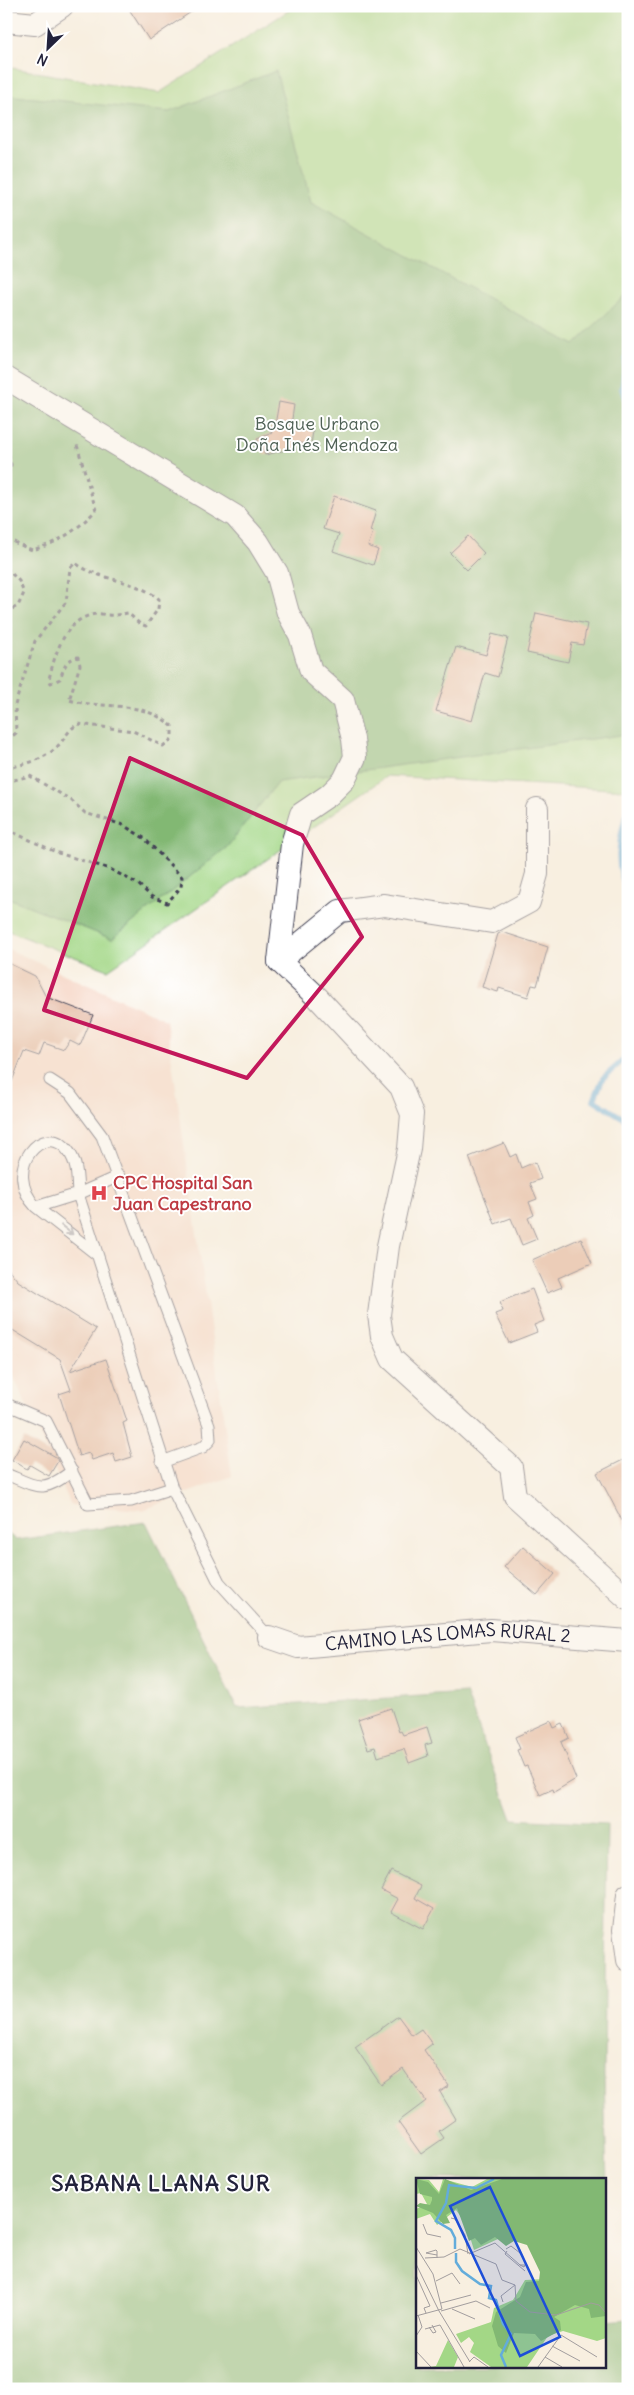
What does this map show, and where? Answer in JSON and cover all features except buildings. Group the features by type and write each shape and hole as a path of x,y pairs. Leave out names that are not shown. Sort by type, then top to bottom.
{"street":[{"path":"6,21 35,24 62,6"},
{"path":"6,378 235,516 258,542 277,573 288,613 300,634 311,671 343,700 353,739 355,757 344,780 329,795 301,814 292,844 279,961"},
{"path":"279,961 340,911 384,905 492,922 529,902 537,874 537,809"},
{"path":"279,961 318,998 401,1088 412,1114 410,1149 388,1246 380,1315 382,1336 392,1359 510,1467 515,1496 628,1599"},
{"name":"CAMINO LAS LOMAS RURAL 2","path":"270,1637 298,1646 491,1630 628,1641"},
{"path":"628,1895 624,1930 628,1960"}],"lane":[{"path":"50,1080 70,1093 102,1136 119,1176 208,1425 210,1440 203,1447 162,1462"},
{"path":"13,1160 17,1153 31,1143 50,1140 69,1152 77,1172 78,1194 162,1462 172,1488 219,1582 270,1637"},
{"path":"36,1207 78,1194 119,1176"},
{"path":"10,1185 22,1199 36,1207 97,1254"},
{"path":"6,1404 46,1421 88,1504 131,1501 172,1488"},
{"path":"6,1474 40,1487 56,1484 72,1471"}],"path":[{"path":"6,540 32,550 53,545 79,528 96,510 74,435"},
{"path":"6,439 11,465 6,481"},
{"path":"6,737 16,733 15,705 35,641 66,602 70,568 75,563 84,570 146,588 159,599 158,609 146,626 140,624 128,613 109,616 98,613 85,617 70,627 55,653 49,679 51,683 60,679 65,664 71,658 78,657 80,665 69,700 80,704 124,706 162,717 172,726 172,739 164,746 133,731 78,724 68,730 62,741 49,754 32,763 6,768"},
{"path":"6,568 19,581 24,593 18,606 6,612"},
{"path":"6,782 30,776 71,800 85,813 123,826 144,838 182,877 181,887 167,903 152,897 138,884 110,869 58,853 6,829"}],"highlighted area":[{"path":"130,758 302,835 362,937 247,1078 44,1010"}],"shaded area":[{"name":"CPC Hospital San Juan Capestrano","path":"6,948 166,1020 232,1476 143,1510 71,1505 13,1375 6,1366"}],"green space":[{"name":"Bosque Urbano Doña Inés Mendoza","path":"296,6 628,6 628,790 387,776 108,970 6,930 6,67 159,93"},
{"name":"Bosque Urbano Doña Inés Mendoza","path":"276,71 311,202 574,345 628,293 628,734 278,782 227,847 112,939 6,897 6,95 169,112"},
{"path":"146,1522 237,1708 466,1693 512,1819 607,1824 604,2074 607,2183 606,2186 606,2178 416,2178 416,2368 606,2368 606,2321 628,2319 628,2389 6,2389 6,1532 16,1540"}],"waterway":[{"path":"628,348 622,389 628,405"},
{"path":"628,809 619,850 623,881 628,889"},
{"path":"628,1056 603,1078 594,1100 628,1121"}],"place":[{"name":"CPC Hospital San Juan Capestrano","path":"99,1193"}],"district":[{"name":"SABANA LLANA SUR","path":"161,2183"}]}
